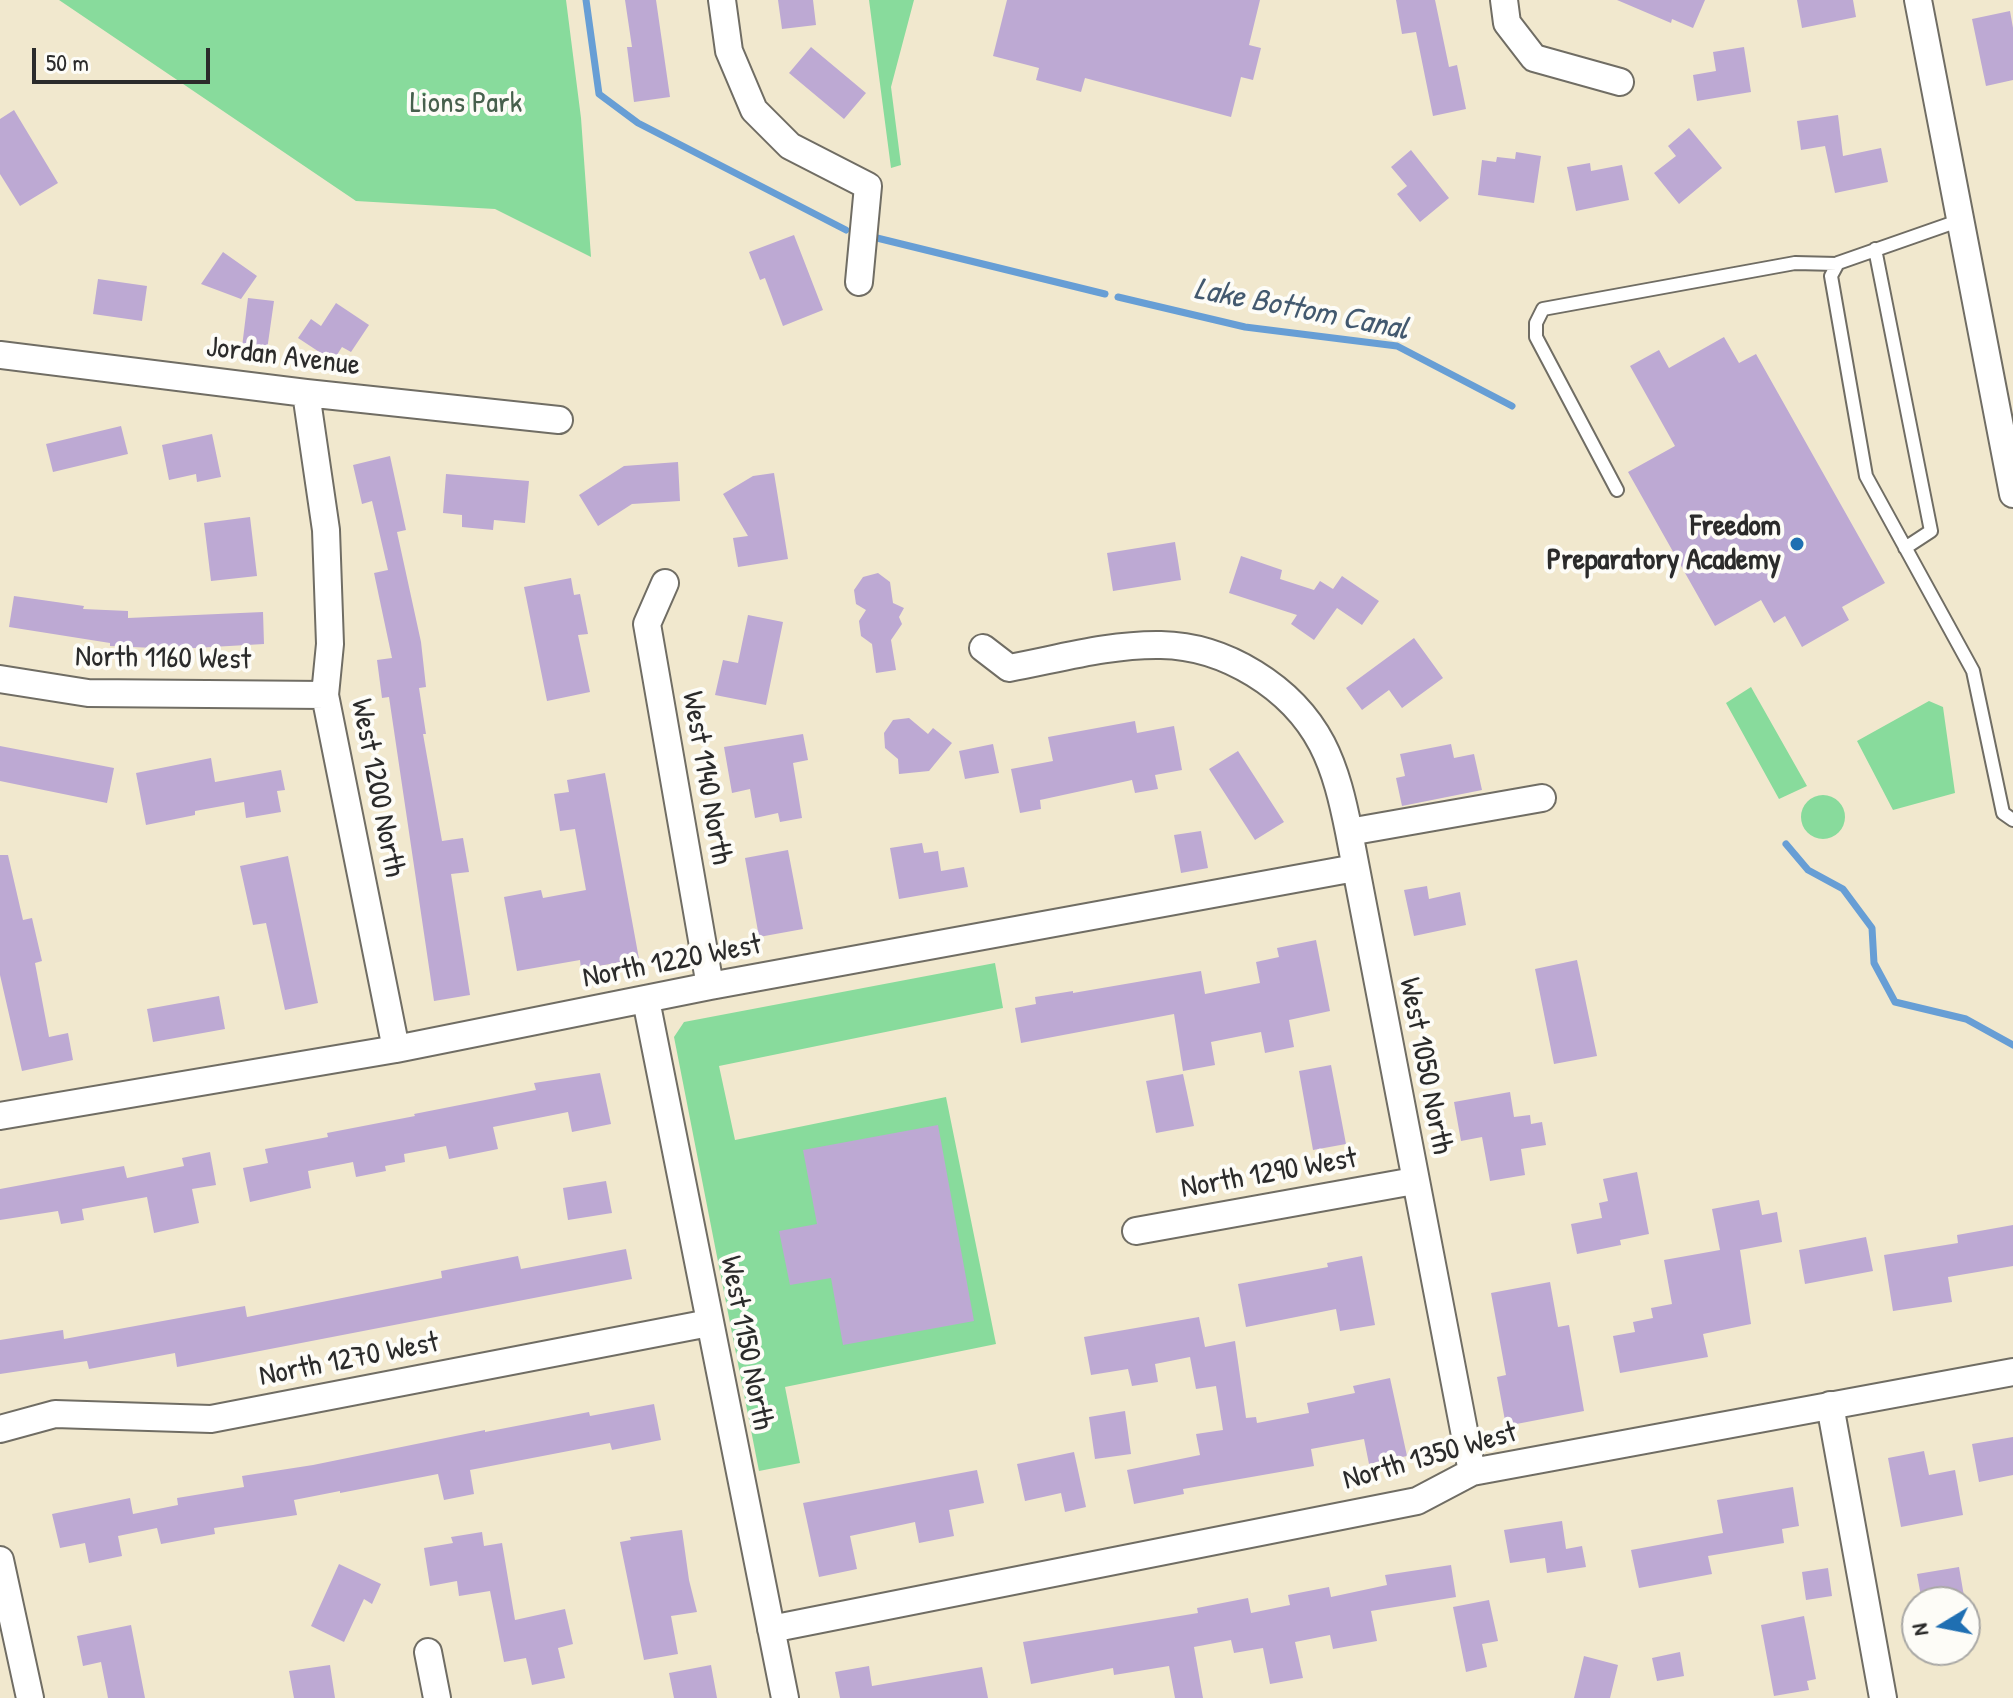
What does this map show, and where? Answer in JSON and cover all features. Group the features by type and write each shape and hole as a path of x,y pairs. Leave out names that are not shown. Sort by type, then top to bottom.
{"street":[{"path":"722,0 729,51 754,110 790,146 868,186 859,282"},
{"path":"1504,0 1507,23 1534,58 1620,82"},
{"path":"1918,0 2013,494"},
{"name":"Jordan Avenue","path":"0,355 306,393 559,420"},
{"name":"West 1200 North","path":"306,393 326,530 330,644 325,695 396,1049"},
{"name":"West 1140 North","path":"665,583 647,624 710,986"},
{"name":"West 1050 North","path":"983,648 1009,668 1131,646 1190,648 1241,666 1277,691 1293,705 1322,744 1337,779 1349,832 1472,1472"},
{"name":"North 1160 West","path":"0,679 88,693 325,695"},
{"path":"1349,832 1542,798"},
{"name":"North 1220 West","path":"0,1116 396,1049 710,986 1355,868"},
{"name":"West 1150 North","path":"646,1000 785,1698"},
{"name":"North 1290 West","path":"1136,1231 1414,1181"},
{"name":"North 1270 West","path":"0,1429 55,1414 211,1419 709,1323"},
{"name":"North 1350 West","path":"771,1629 1417,1501 1472,1472 2013,1372"},
{"path":"1830,1405 1883,1698"},
{"path":"0,1560 8,1640 30,1698"},
{"path":"428,1652 437,1698"}],"lane":[{"path":"1617,490 1536,337 1536,323 1543,309 1795,263 1837,264 1961,220"},
{"path":"1875,249 1931,531 1905,548"},
{"path":"1837,264 1831,276 1866,476 1973,671 2003,813 2013,820"}],"green space":[{"name":"Lions Park","path":"59,0 566,0 581,118 591,257 495,209 356,201"},
{"path":"869,0 914,0 891,87 901,165 891,168"},
{"path":"1751,687 1807,786 1779,799 1726,703"},
{"path":"1929,701 1943,707 1955,793 1893,810 1857,741"},
{"path":"1823,795 1838,802 1845,817 1838,832 1823,839 1808,832 1801,817 1808,802"},
{"path":"995,963 1003,1008 719,1066 735,1140 946,1097 996,1344 785,1387 800,1463 759,1471 674,1037 684,1022"}],"building":[{"path":"625,0 656,0 670,97 634,102 627,47 632,47"},
{"path":"778,0 813,0 816,25 782,29"},
{"path":"1007,0 1260,0 1249,45 1261,48 1253,80 1241,77 1231,117 1085,78 1081,92 1036,80 1039,68 993,56"},
{"path":"1396,0 1435,0 1449,67 1457,65 1466,109 1433,116 1416,32 1402,34"},
{"path":"1617,0 1705,0 1693,28 1672,19 1671,23"},
{"path":"1797,0 1853,0 1856,17 1802,28"},
{"path":"2010,11 2013,80 1986,86 1972,19"},
{"path":"811,47 866,93 844,119 789,73"},
{"path":"1744,47 1751,92 1697,101 1693,75 1716,71 1713,52"},
{"path":"14,110 58,183 20,206 0,174 0,119"},
{"path":"1838,115 1843,156 1881,148 1888,182 1835,193 1825,146 1801,150 1797,121"},
{"path":"1689,128 1722,168 1679,204 1654,173 1676,156 1668,146"},
{"path":"1411,150 1449,198 1420,222 1397,194 1407,186 1391,167"},
{"path":"1516,152 1541,156 1534,203 1478,195 1482,160 1496,162 1497,157 1515,159"},
{"path":"1590,163 1591,171 1622,165 1629,200 1576,211 1567,167"},
{"path":"794,235 823,310 783,326 765,278 760,280 749,252"},
{"path":"223,252 257,276 241,299 201,284"},
{"path":"98,279 147,286 142,321 93,314"},
{"path":"248,298 274,301 267,350 242,347"},
{"path":"336,303 369,325 351,352 342,347 333,361 298,338 311,319 321,326"},
{"path":"1724,337 1739,363 1756,354 1885,583 1842,607 1849,620 1802,647 1785,616 1774,623 1761,600 1715,626 1628,472 1675,446 1630,366 1659,350 1669,368"},
{"path":"121,426 128,454 53,472 46,444"},
{"path":"212,434 221,477 197,482 196,474 169,480 162,445"},
{"path":"390,456 406,530 397,532 421,642 426,687 419,688 426,734 423,734 442,841 463,838 469,872 451,874 470,995 434,1001 389,697 382,698 377,660 392,658 374,573 388,570 372,501 362,504 353,465"},
{"path":"678,462 680,501 632,504 598,526 579,495 624,466"},
{"path":"774,473 788,559 738,567 733,538 748,536 723,494 753,476"},
{"path":"446,474 529,481 525,523 494,520 493,530 462,527 462,515 443,513"},
{"path":"250,517 257,576 211,581 204,523"},
{"path":"1175,542 1181,580 1113,591 1107,553"},
{"path":"1241,556 1282,570 1280,579 1314,590 1320,581 1333,589 1342,576 1379,601 1362,625 1337,608 1314,640 1291,624 1297,615 1229,593"},
{"path":"878,573 890,582 893,603 904,608 899,617 902,624 891,640 896,670 876,673 872,644 861,636 859,621 866,610 856,604 854,590 863,577"},
{"path":"571,578 574,595 580,594 588,634 578,635 590,692 547,701 524,587"},
{"path":"14,596 84,606 83,609 128,611 128,618 263,612 264,644 177,649 110,646 110,643 9,627"},
{"path":"748,615 783,622 766,705 715,695 723,660 738,663"},
{"path":"1414,638 1443,678 1402,708 1389,690 1362,710 1346,688"},
{"path":"909,718 928,734 933,728 952,743 929,771 899,774 898,759 885,748 884,733 893,720"},
{"path":"1135,721 1137,733 1174,726 1182,770 1155,775 1158,789 1135,793 1132,780 1040,800 1041,809 1020,813 1011,769 1053,761 1048,737"},
{"path":"803,734 808,760 793,763 802,818 780,822 778,813 755,818 750,789 732,793 724,747"},
{"path":"993,744 999,773 965,779 959,751"},
{"path":"1451,744 1454,758 1474,754 1482,790 1402,806 1396,778 1405,776 1400,754"},
{"path":"0,746 114,768 107,803 0,781"},
{"path":"1238,751 1284,822 1255,840 1209,769"},
{"path":"211,758 215,782 281,770 285,790 277,791 281,812 246,818 244,802 195,811 195,815 146,825 136,773"},
{"path":"605,773 639,959 581,969 580,960 517,971 504,897 541,890 543,898 586,890 575,829 560,831 554,794 569,792 567,780"},
{"path":"1201,831 1208,868 1181,873 1174,835"},
{"path":"922,843 924,853 938,851 941,871 964,867 968,887 899,899 890,848"},
{"path":"788,850 803,929 759,937 745,858"},
{"path":"0,855 8,855 23,920 32,918 42,961 35,963 49,1037 68,1033 73,1060 22,1071 0,975"},
{"path":"288,856 318,1003 285,1010 266,923 253,925 240,866"},
{"path":"1427,886 1429,899 1460,892 1466,925 1414,936 1404,890"},
{"path":"1316,940 1330,1011 1289,1020 1294,1047 1265,1053 1261,1032 1211,1042 1215,1065 1183,1071 1174,1014 1021,1043 1015,1008 1036,1004 1035,997 1201,971 1205,994 1260,983 1256,962 1279,957 1277,948"},
{"path":"1577,960 1597,1056 1554,1064 1535,969"},
{"path":"219,996 225,1029 153,1042 147,1009"},
{"path":"1331,1065 1346,1144 1313,1150 1299,1071"},
{"path":"600,1073 611,1124 572,1132 568,1112 493,1127 498,1149 449,1159 446,1146 404,1154 405,1162 385,1166 386,1171 356,1177 353,1162 308,1171 311,1188 250,1202 243,1168 268,1163 265,1149 328,1137 327,1133 414,1114 536,1090 534,1083"},
{"path":"1183,1074 1194,1126 1156,1133 1146,1081"},
{"path":"1510,1092 1514,1117 1530,1115 1531,1124 1542,1122 1546,1145 1521,1149 1525,1175 1490,1181 1482,1137 1461,1141 1454,1102"},
{"path":"938,1125 974,1321 843,1345 831,1278 790,1285 779,1231 817,1224 803,1150"},
{"path":"210,1152 216,1185 192,1189 199,1223 154,1233 147,1197 82,1209 84,1220 61,1224 58,1211 0,1220 0,1189 124,1166 127,1178 184,1166 182,1158"},
{"path":"1637,1172 1649,1234 1620,1240 1621,1245 1577,1254 1571,1224 1602,1218 1599,1203 1608,1201 1603,1179"},
{"path":"606,1181 612,1213 568,1220 563,1188"},
{"path":"1759,1200 1762,1215 1777,1212 1782,1242 1740,1250 1751,1324 1703,1334 1708,1357 1620,1373 1613,1336 1635,1332 1633,1322 1653,1318 1651,1308 1672,1304 1664,1260 1720,1250 1712,1209"},
{"path":"2013,1225 2013,1266 1948,1277 1952,1302 1893,1311 1884,1255 1958,1243 1957,1235"},
{"path":"1866,1237 1873,1271 1805,1284 1799,1250"},
{"path":"626,1249 632,1279 177,1367 175,1353 89,1369 87,1361 0,1374 0,1340 63,1330 64,1339 245,1306 247,1317 442,1278 441,1271 518,1256 521,1269"},
{"path":"1362,1256 1375,1325 1340,1331 1336,1309 1246,1327 1238,1284 1328,1267 1327,1263"},
{"path":"1550,1282 1558,1327 1569,1325 1584,1411 1506,1426 1497,1377 1506,1375 1491,1293"},
{"path":"1199,1317 1205,1347 1235,1341 1246,1418 1256,1417 1257,1423 1309,1413 1307,1403 1355,1393 1353,1386 1390,1378 1407,1456 1369,1464 1364,1439 1311,1449 1314,1466 1183,1489 1184,1494 1134,1504 1127,1470 1200,1455 1196,1434 1223,1430 1216,1386 1196,1389 1190,1357 1155,1364 1158,1382 1132,1386 1128,1369 1091,1375 1084,1337"},
{"path":"654,1404 661,1440 612,1450 610,1443 470,1470 474,1494 444,1500 438,1474 340,1491 294,1500 297,1515 214,1528 215,1534 161,1544 157,1528 118,1536 122,1556 89,1563 85,1543 60,1548 52,1514 130,1498 133,1514 178,1505 177,1498 244,1487 242,1476 485,1430"},
{"path":"1125,1411 1131,1454 1095,1459 1089,1417"},
{"path":"2013,1437 2013,1475 1979,1482 1972,1444"},
{"path":"1924,1451 1929,1475 1955,1470 1963,1515 1901,1527 1888,1458"},
{"path":"1074,1452 1086,1507 1065,1512 1061,1493 1025,1501 1017,1464"},
{"path":"977,1470 984,1503 949,1510 954,1536 919,1543 915,1522 850,1536 857,1569 819,1577 803,1503"},
{"path":"1793,1487 1799,1526 1782,1529 1784,1543 1708,1556 1712,1574 1639,1588 1631,1550 1723,1533 1717,1500"},
{"path":"1562,1521 1566,1549 1582,1546 1586,1567 1547,1573 1545,1558 1510,1563 1504,1530"},
{"path":"682,1530 697,1612 671,1616 678,1654 644,1660 620,1542 631,1540 630,1537"},
{"path":"482,1532 484,1546 502,1543 515,1620 565,1609 573,1644 558,1648 565,1678 532,1685 526,1658 504,1662 490,1591 459,1596 457,1581 430,1586 424,1548 453,1543 451,1537"},
{"path":"339,1564 381,1584 372,1604 364,1599 344,1642 311,1626"},
{"path":"1451,1565 1456,1597 1371,1611 1377,1641 1333,1649 1330,1635 1295,1642 1303,1678 1270,1684 1263,1648 1234,1653 1231,1640 1194,1647 1203,1698 1175,1698 1169,1666 1114,1675 1113,1668 1031,1684 1023,1642 1198,1613 1197,1608 1248,1598 1251,1613 1290,1605 1288,1595 1329,1587 1331,1597 1387,1585 1385,1575"},
{"path":"1959,1567 1962,1586 1919,1586 1917,1574"},
{"path":"1828,1568 1832,1596 1806,1600 1802,1572"},
{"path":"1489,1600 1498,1641 1482,1644 1487,1667 1466,1672 1453,1607"},
{"path":"1804,1616 1816,1679 1807,1681 1809,1690 1774,1696 1761,1625"},
{"path":"131,1625 145,1698 108,1698 101,1662 83,1666 77,1636"},
{"path":"1680,1652 1684,1676 1657,1681 1652,1658"},
{"path":"1584,1656 1618,1665 1610,1698 1574,1698"},
{"path":"330,1665 335,1698 294,1698 289,1671"},
{"path":"711,1665 717,1698 674,1698 669,1673"},
{"path":"869,1666 872,1686 982,1667 988,1698 840,1698 835,1672"}],"waterway":[{"name":"Lake Bottom Canal","path":"586,0 599,94 638,123 846,230"},
{"name":"Lake Bottom Canal","path":"877,238 1105,294"},
{"name":"Lake Bottom Canal","path":"1118,297 1245,327 1397,346 1512,406"},
{"name":"Lake Bottom Canal","path":"1786,844 1808,870 1843,889 1872,928 1874,963 1895,1002 1966,1019 2013,1045"}],"place":[{"name":"Freedom Preparatory Academy","path":"1797,544"}]}
